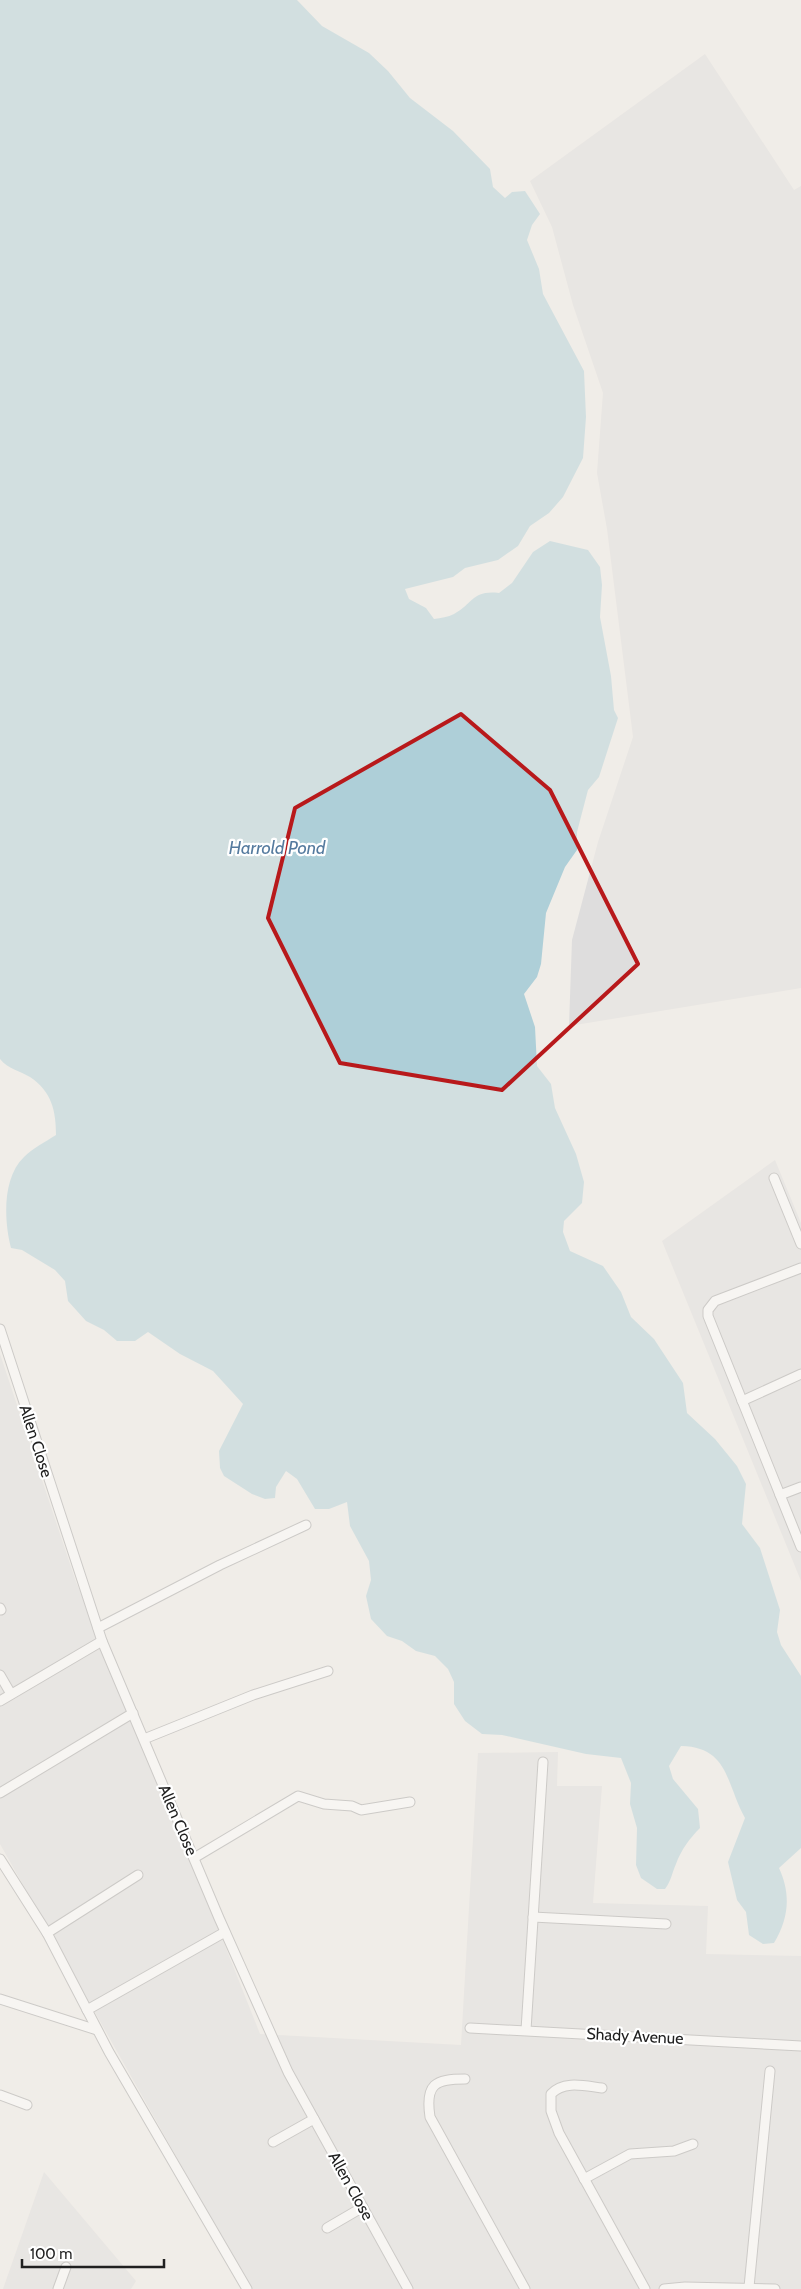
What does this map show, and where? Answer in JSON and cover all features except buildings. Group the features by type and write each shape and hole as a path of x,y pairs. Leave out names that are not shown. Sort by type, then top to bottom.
{"street":[{"path":"774,1178 801,1244"},
{"path":"801,1268 715,1301 708,1310 708,1316 801,1546"},
{"name":"Allen Close","path":"0,1329 102,1641 225,1932 284,2064 408,2289"},
{"path":"742,1401 801,1374"},
{"path":"780,1496 801,1487"},
{"path":"98,1628 220,1565 306,1525"},
{"path":"0,1701 102,1641"},
{"path":"144,1739 253,1695 328,1671"},
{"path":"0,1675 10,1694"},
{"path":"0,1793 133,1713"},
{"path":"526,2030 543,1762"},
{"path":"194,1858 298,1796 324,1804 352,1806 361,1810 410,1802"},
{"path":"0,1859 47,1934 97,2030 247,2289"},
{"path":"47,1934 138,1876"},
{"path":"533,1917 666,1924"},
{"path":"87,2010 225,1932"},
{"path":"0,1999 97,2030"},
{"name":"Shady Avenue","path":"470,2028 801,2046"},
{"path":"749,2287 770,2071"},
{"path":"465,2079 440,2080 432,2086 429,2095 430,2117 525,2289"},
{"path":"602,2088 575,2085 560,2086 551,2094 550,2101 553,2121 645,2289"},
{"path":"0,2095 27,2106"},
{"path":"273,2142 314,2119"},
{"path":"584,2179 624,2156 636,2153 674,2151 693,2144"},
{"path":"327,2228 363,2207"},
{"path":"58,2289 66,2267"},
{"path":"664,2289 685,2286 775,2289"}],"highlighted area":[{"path":"461,714 550,790 638,964 502,1090 340,1063 268,918 295,808"}],"shaded area":[{"path":"705,54 794,190 801,186 801,988 569,1026 572,940 598,842 633,737 607,529 597,473 603,393 573,305 552,227 530,181"},
{"path":"775,1160 801,1223 801,1581 662,1241"},
{"path":"0,1354 76,1582 133,1713 260,2034 461,2045 478,1753 558,1752 557,1786 602,1786 593,1903 708,1906 706,1954 801,1956 801,2289 251,2289 0,1844"},
{"path":"44,2172 136,2281 131,2289 3,2289"}],"water":[{"name":"Harrold Pond","path":"0,0 297,0 322,26 369,53 388,71 410,98 453,131 490,169 493,187 505,198 512,192 525,191 540,214 532,225 527,240 539,269 543,294 584,371 586,417 583,458 563,497 549,513 530,526 518,546 498,560 465,568 453,577 405,589 409,599 426,608 434,619 454,614 483,593 499,593 512,583 533,552 550,541 588,550 600,567 602,585 600,617 611,676 614,710 618,718 599,777 588,790 577,832 577,850 565,867 546,913 541,964 537,977 524,994 535,1027 537,1066 551,1084 555,1108 576,1154 584,1182 582,1203 564,1221 563,1232 570,1251 603,1266 621,1292 631,1317 654,1339 683,1383 687,1413 715,1439 737,1466 746,1484 742,1524 760,1548 780,1610 777,1632 781,1645 801,1676 801,1848 779,1868 785,1887 787,1906 783,1924 774,1943 763,1944 749,1935 746,1912 737,1900 728,1862 745,1818 724,1770 717,1760 709,1753 697,1748 681,1746 669,1766 673,1779 698,1809 700,1828 683,1849 665,1889 657,1889 641,1878 636,1865 637,1828 630,1804 631,1783 621,1758 586,1754 502,1735 482,1734 465,1721 454,1704 454,1682 448,1669 435,1656 416,1651 402,1641 387,1636 371,1619 366,1596 371,1580 369,1561 350,1526 347,1502 329,1509 315,1509 297,1479 286,1471 276,1487 275,1498 265,1499 252,1494 224,1476 220,1468 219,1451 243,1404 213,1371 180,1354 148,1332 135,1341 117,1341 104,1330 86,1321 68,1301 65,1281 55,1270 22,1250 11,1248 6,1213 8,1188 12,1176 24,1157 56,1135 54,1110 43,1089 30,1077 10,1068 0,1059"}]}
